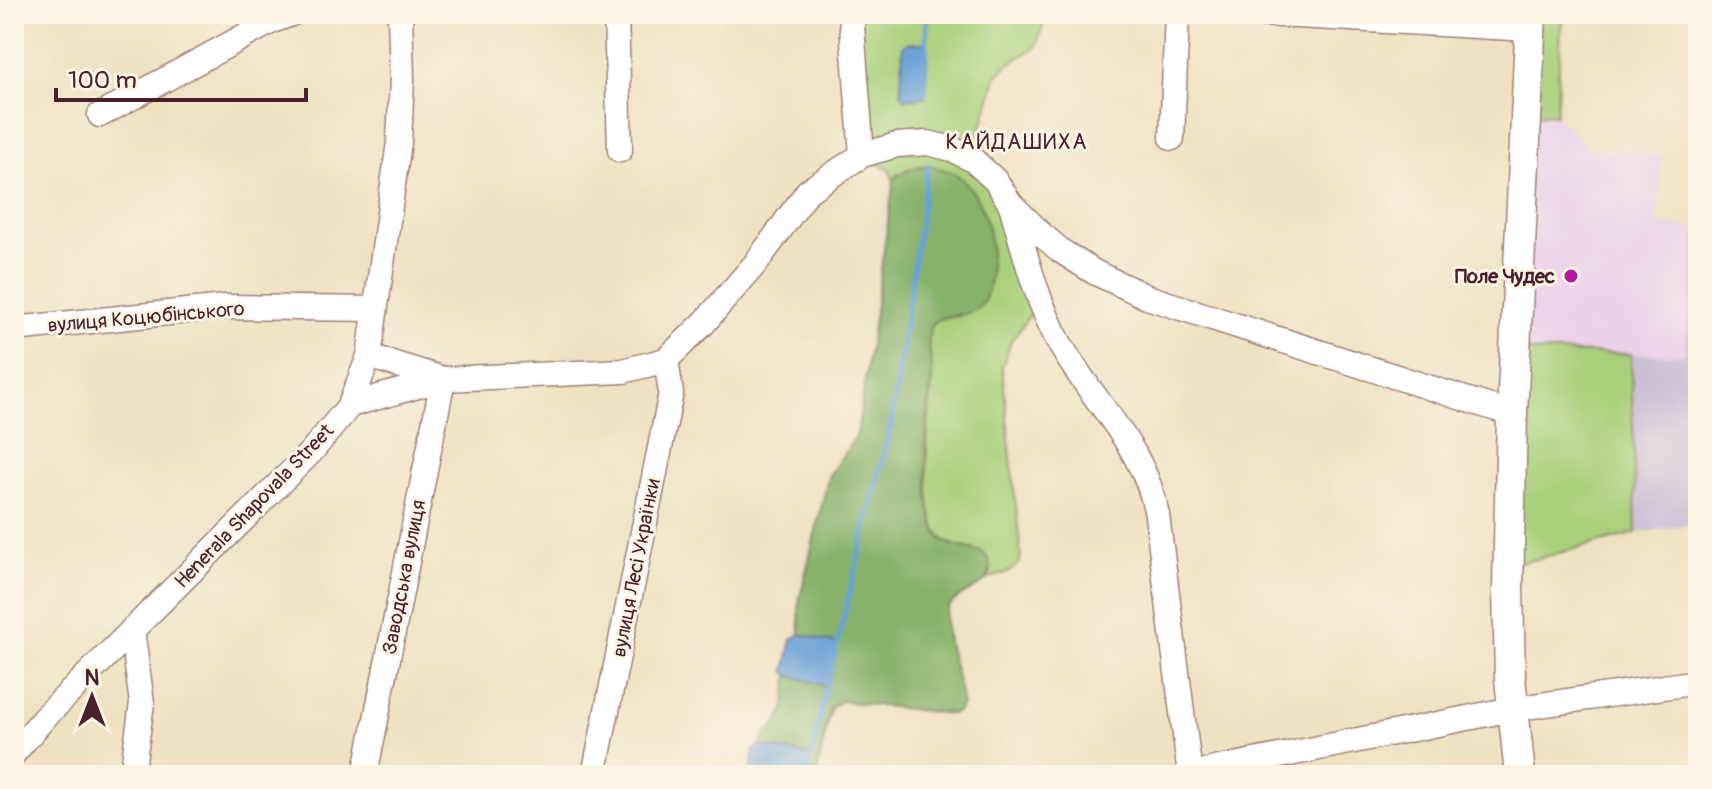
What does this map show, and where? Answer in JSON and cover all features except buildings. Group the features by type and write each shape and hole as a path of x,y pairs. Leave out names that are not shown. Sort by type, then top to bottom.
{"main road":[{"path":"1520,775 1508,644 1512,414 1530,22"}],"street":[{"path":"100,115 272,21 291,14"},
{"name":"Henerala Shapovala Street","path":"14,753 44,718 311,452 350,405 369,356 399,142 402,79 400,14"},
{"path":"616,14 620,150"},
{"path":"851,14 862,155"},
{"path":"1172,138 1177,14"},
{"path":"1260,14 1530,22"},
{"path":"350,405 443,379 623,371 666,360 704,323 756,263 808,191 862,155 897,145 928,143 952,149 973,160 996,181 1010,203 1041,234 1076,262 1147,297 1512,414"},
{"path":"1010,203 1040,301 1056,336 1133,449 1149,480 1157,515 1190,774 1512,709 1698,682"},
{"name":"вулиця Коцюбінського","path":"14,329 225,307 374,309"},
{"path":"369,356 443,379"},
{"name":"вулиця Лесі Українки","path":"594,775 671,393 666,360"},
{"name":"Заводська вулиця","path":"365,775 443,379"},
{"path":"132,630 142,703 132,775"}],"shaded area":[{"path":"1526,113 1556,115 1590,149 1662,155 1657,224 1696,228 1685,355 1515,351"},
{"path":"1696,228 1698,524 1636,533 1632,354 1685,355"}],"green space":[{"path":"849,14 1047,14 1036,47 1006,66 996,77 973,159 996,181 1040,301 1011,341 1002,367 1021,558 1012,569 988,579 991,571 982,552 946,541 938,533 932,518 927,480 932,373 928,338 937,320 959,316 899,173 894,180 889,169 862,155"},
{"path":"1531,14 1562,14 1556,115 1526,113"},
{"path":"928,165 954,173 965,182 983,212 989,235 990,275 982,304 976,310 937,321 929,334 932,376 926,451 928,493 935,528 947,542 983,553 988,558 990,573 980,585 957,598 947,611 948,640 961,694 962,705 958,712 951,714 841,701 831,708 816,775 808,775 811,756 761,746 766,734 782,715 789,675 827,685 837,644 800,634 799,602 829,475 857,435 894,180 914,167"},
{"path":"1515,351 1631,354 1636,533 1509,566"}],"water":[{"path":"926,43 925,97 906,99 901,94 903,46"},
{"path":"800,634 837,644 826,686 785,671 792,639"},
{"path":"761,746 811,756 808,775 751,775 754,749"}],"waterway":[{"path":"925,93 927,14"},
{"path":"808,775 818,722 892,420 928,165"}],"place":[{"name":"Поле Чудес","path":"1571,276"}],"district":[{"name":"КАЙДАШИХА","path":"1017,142"}]}
